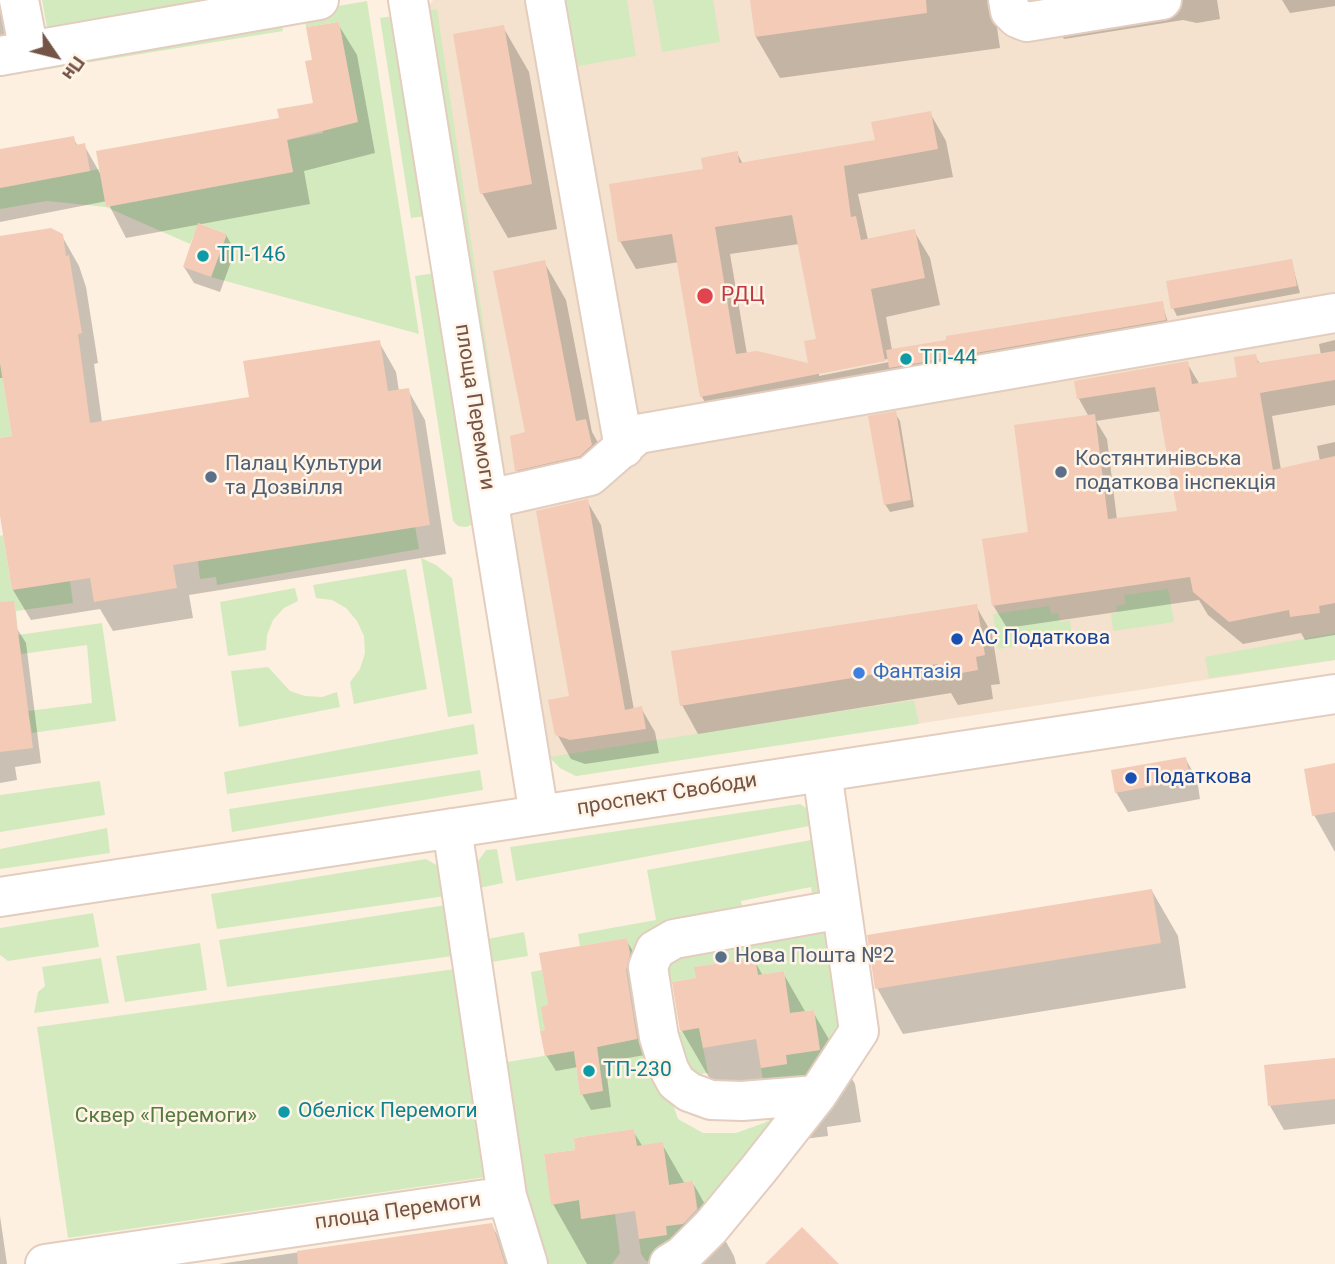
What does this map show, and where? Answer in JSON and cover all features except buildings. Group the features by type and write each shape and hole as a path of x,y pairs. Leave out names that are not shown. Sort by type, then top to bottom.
{"street":[{"path":"19,0 14,53 319,0"},
{"name":"площа Перемоги","path":"408,0 539,815"},
{"path":"545,0 624,448"},
{"path":"1008,0 1010,11 1027,22 1162,0"},
{"path":"489,499 590,476 638,434 1335,313"},
{"name":"проспект Свободи","path":"0,897 1335,694"},
{"path":"668,1264 682,1256 711,1227 817,1095 859,1031 822,772"},
{"name":"площа Перемоги","path":"45,1264 507,1196 452,828"},
{"path":"817,1095 742,1101 711,1100 689,1092 676,1082 669,1069 659,1037 648,967 655,950 674,939 841,909"},
{"path":"507,1196 528,1264"}],"shaded area":[{"path":"433,0 1335,0 1335,660 576,776 560,768 546,753 426,11"}],"green space":[{"path":"42,0 269,0 49,38"},
{"path":"555,0 627,0 636,56 566,68"},
{"path":"653,0 713,0 720,42 662,52"},
{"path":"367,1 419,334 211,277 227,234 199,223 190,244 106,207 293,172 287,140 323,133 323,128 357,121 339,22 306,27 303,12"},
{"path":"437,9 507,486 503,487 426,11"},
{"path":"280,16 283,31 36,71 34,58"},
{"path":"394,16 426,216 411,218 380,18"},
{"path":"99,169 106,207 47,201 0,209 0,188"},
{"path":"436,273 476,523 466,527 458,526 453,521 415,276"},
{"path":"0,363 12,436 0,438"},
{"path":"415,526 419,549 217,585 216,577 200,579 198,561"},
{"path":"3,535 12,590 70,581 73,603 16,611 17,625 0,628 0,536"},
{"path":"421,558 436,565 452,578 472,713 448,717"},
{"path":"406,569 427,689 354,704 350,682 360,669 365,653 364,636 357,621 346,608 332,600 316,598 313,585"},
{"path":"295,588 298,601 284,608 273,620 267,635 266,650 228,656 220,602"},
{"path":"1168,589 1174,622 1113,631 1111,614 1117,613 1116,606 1126,604 1124,595"},
{"path":"1049,606 1051,614 1058,613 1060,622 1070,620 1072,637 998,649 993,614"},
{"path":"102,623 116,721 32,733 28,711 92,703 87,645 21,654 18,635"},
{"path":"1335,633 1335,660 1209,678 1205,657"},
{"path":"268,667 290,691 305,696 322,697 337,692 340,707 239,727 231,671"},
{"path":"914,700 919,724 576,776 560,768 549,757"},
{"path":"474,724 478,754 227,794 224,772"},
{"path":"480,770 483,790 232,832 229,809"},
{"path":"100,781 105,815 0,832 0,795"},
{"path":"800,804 814,813 820,824 516,881 510,847"},
{"path":"107,828 110,853 0,869 0,849"},
{"path":"822,838 831,901 814,904 811,887 741,901 744,916 669,930 645,943 638,964 649,1037 678,1119 703,1133 736,1133 764,1123 788,1109 794,1112 792,1117 708,1223 678,1252 657,1262 646,1261 641,1254 639,1239 666,1235 666,1226 699,1221 694,1182 669,1185 663,1143 637,1146 634,1129 574,1138 575,1150 544,1154 551,1204 579,1200 582,1219 615,1214 620,1253 612,1264 548,1264 548,1255 538,1257 529,1216 521,1217 501,1063 574,1051 580,1094 603,1091 597,1047 645,1037 627,938 580,946 578,934 656,920 647,870"},
{"path":"497,849 503,883 474,889 471,871 486,850"},
{"path":"426,859 440,867 452,895 217,929 211,894"},
{"path":"453,904 460,955 227,987 219,940"},
{"path":"93,913 99,947 8,961 0,955 0,928"},
{"path":"833,921 849,1033 819,1077 800,1084 776,1087 763,1081 761,1068 787,1064 786,1055 820,1050 814,1010 790,1013 784,971 758,975 755,958 695,967 696,978 665,983 672,1033 699,1028 708,1073 695,1075 676,1065 659,967 663,957 679,948"},
{"path":"524,932 528,956 485,963 482,940"},
{"path":"200,943 207,990 125,1002 116,956"},
{"path":"101,958 109,1003 34,1013 38,992 45,986 42,967"},
{"name":"Сквер «Перемоги»","path":"462,968 493,1176 68,1238 37,1027"},
{"path":"542,970 548,1005 545,1030 540,1031 531,972"}],"place":[{"name":"ТП-146","path":"203,256"},
{"name":"РДЦ","path":"705,296"},
{"name":"ТП-44","path":"906,359"},
{"name":"Костянтинівська податкова інспекція","path":"1061,472"},
{"name":"Палац Культури та Дозвілля","path":"211,477"},
{"name":"АС Податкова","path":"957,639"},
{"name":"Фантазія","path":"859,673"},
{"name":"Податкова","path":"1131,778"},
{"name":"Нова Пошта №2","path":"721,957"},
{"name":"ТП-230","path":"589,1071"},
{"name":"Обеліск Перемоги","path":"284,1112"}]}
